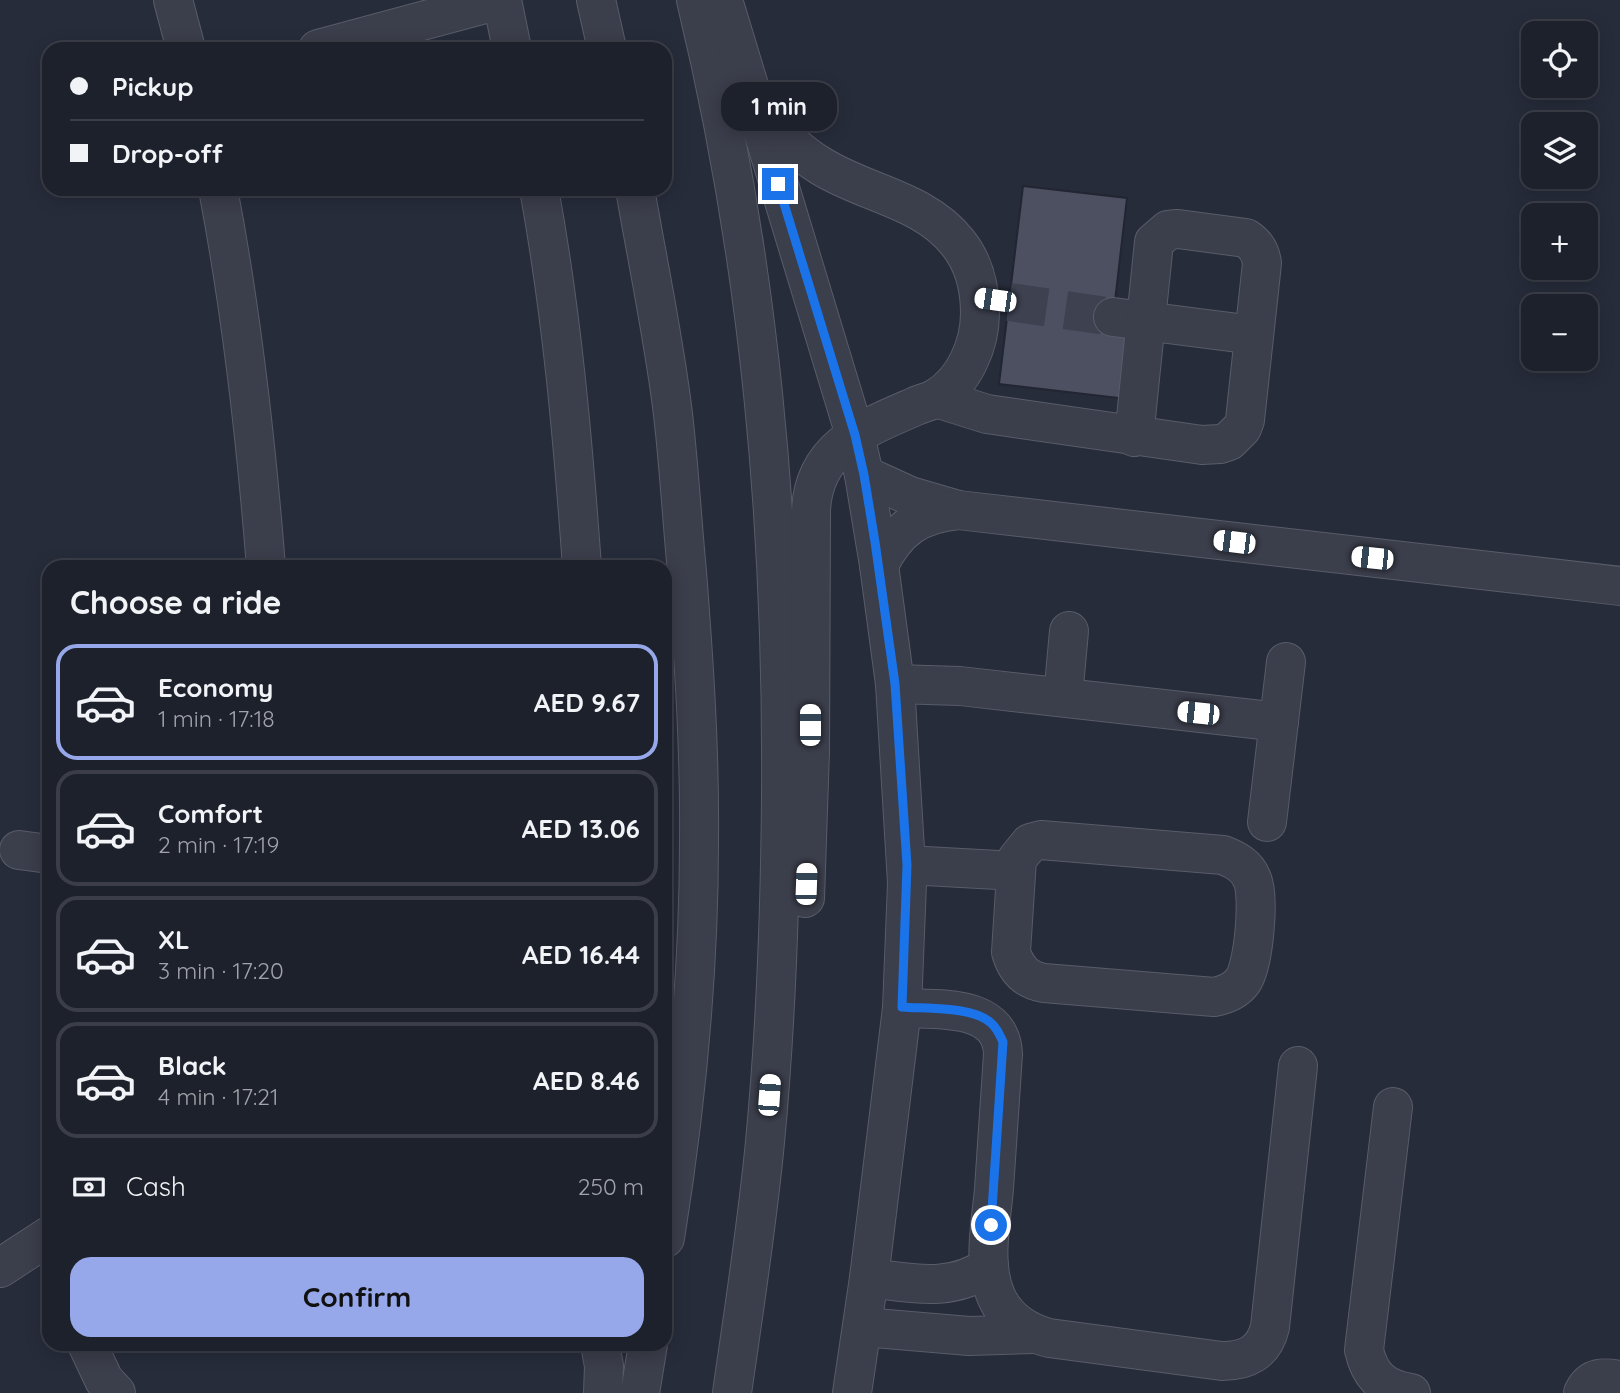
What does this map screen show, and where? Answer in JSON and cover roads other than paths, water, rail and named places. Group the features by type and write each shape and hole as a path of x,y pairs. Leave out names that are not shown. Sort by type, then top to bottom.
{"street":[{"path":"173,0 184,42"},
{"path":"344,42 501,0 510,42"},
{"path":"596,0 605,42"},
{"path":"696,0 726,136 744,244 768,437 777,549 781,661 780,897 775,1021 765,1144 732,1393"},
{"path":"723,0 855,435 879,565 895,684 907,874 902,1007 863,1327 852,1393"},
{"path":"755,108 788,142 822,167 935,219 949,232 995,300 980,321 967,365 953,384 936,398 855,435 825,463 816,478 811,495 810,751 804,927 796,1014 789,1056 765,1144"},
{"path":"219,196 245,358 259,472 265,560"},
{"path":"540,196 560,328 581,560"},
{"path":"636,196 673,412 694,672 699,844 696,953 688,1061 672,1194"},
{"path":"936,398 987,414 1134,437 1220,444 1236,435 1245,420 1262,263 1255,244 1236,234 1178,229 1160,234 1154,242 1129,320 1134,437"},
{"path":"1129,320 1254,335"},
{"path":"661,560 660,511 664,462 673,412"},
{"path":"864,475 910,496 958,510 1620,586"},
{"path":"879,565 898,535 912,524 926,516 958,510"},
{"path":"1063,697 1069,631"},
{"path":"1267,822 1286,663"},
{"path":"895,684 960,686 1279,722"},
{"path":"1041,840 1223,855 1247,870 1255,888 1247,974 1234,990 1214,997 1034,981 1019,970 1011,953 1016,879 1017,859 1023,849 1030,843 1041,840"},
{"path":"907,874 1016,879"},
{"path":"902,1007 953,1011 981,1017 991,1023 1003,1042 989,1266 994,1291 1006,1313 1033,1334"},
{"path":"863,1327 969,1336 1033,1334 1222,1361 1244,1359 1262,1347 1270,1327 1298,1066"},
{"path":"1393,1107 1364,1350 1374,1376 1390,1388 1411,1393"},
{"path":"0,1268 42,1241"},
{"path":"869,1278 946,1285 969,1279 989,1266"},
{"path":"90,1351 104,1380 116,1393"},
{"path":"601,1351 604,1366 603,1393"},
{"path":"640,1393 647,1351"},
{"path":"1583,1393 1588,1384 1598,1378 1620,1380"}],"tunnel":[{"path":"1009,302 1113,317"}]}
